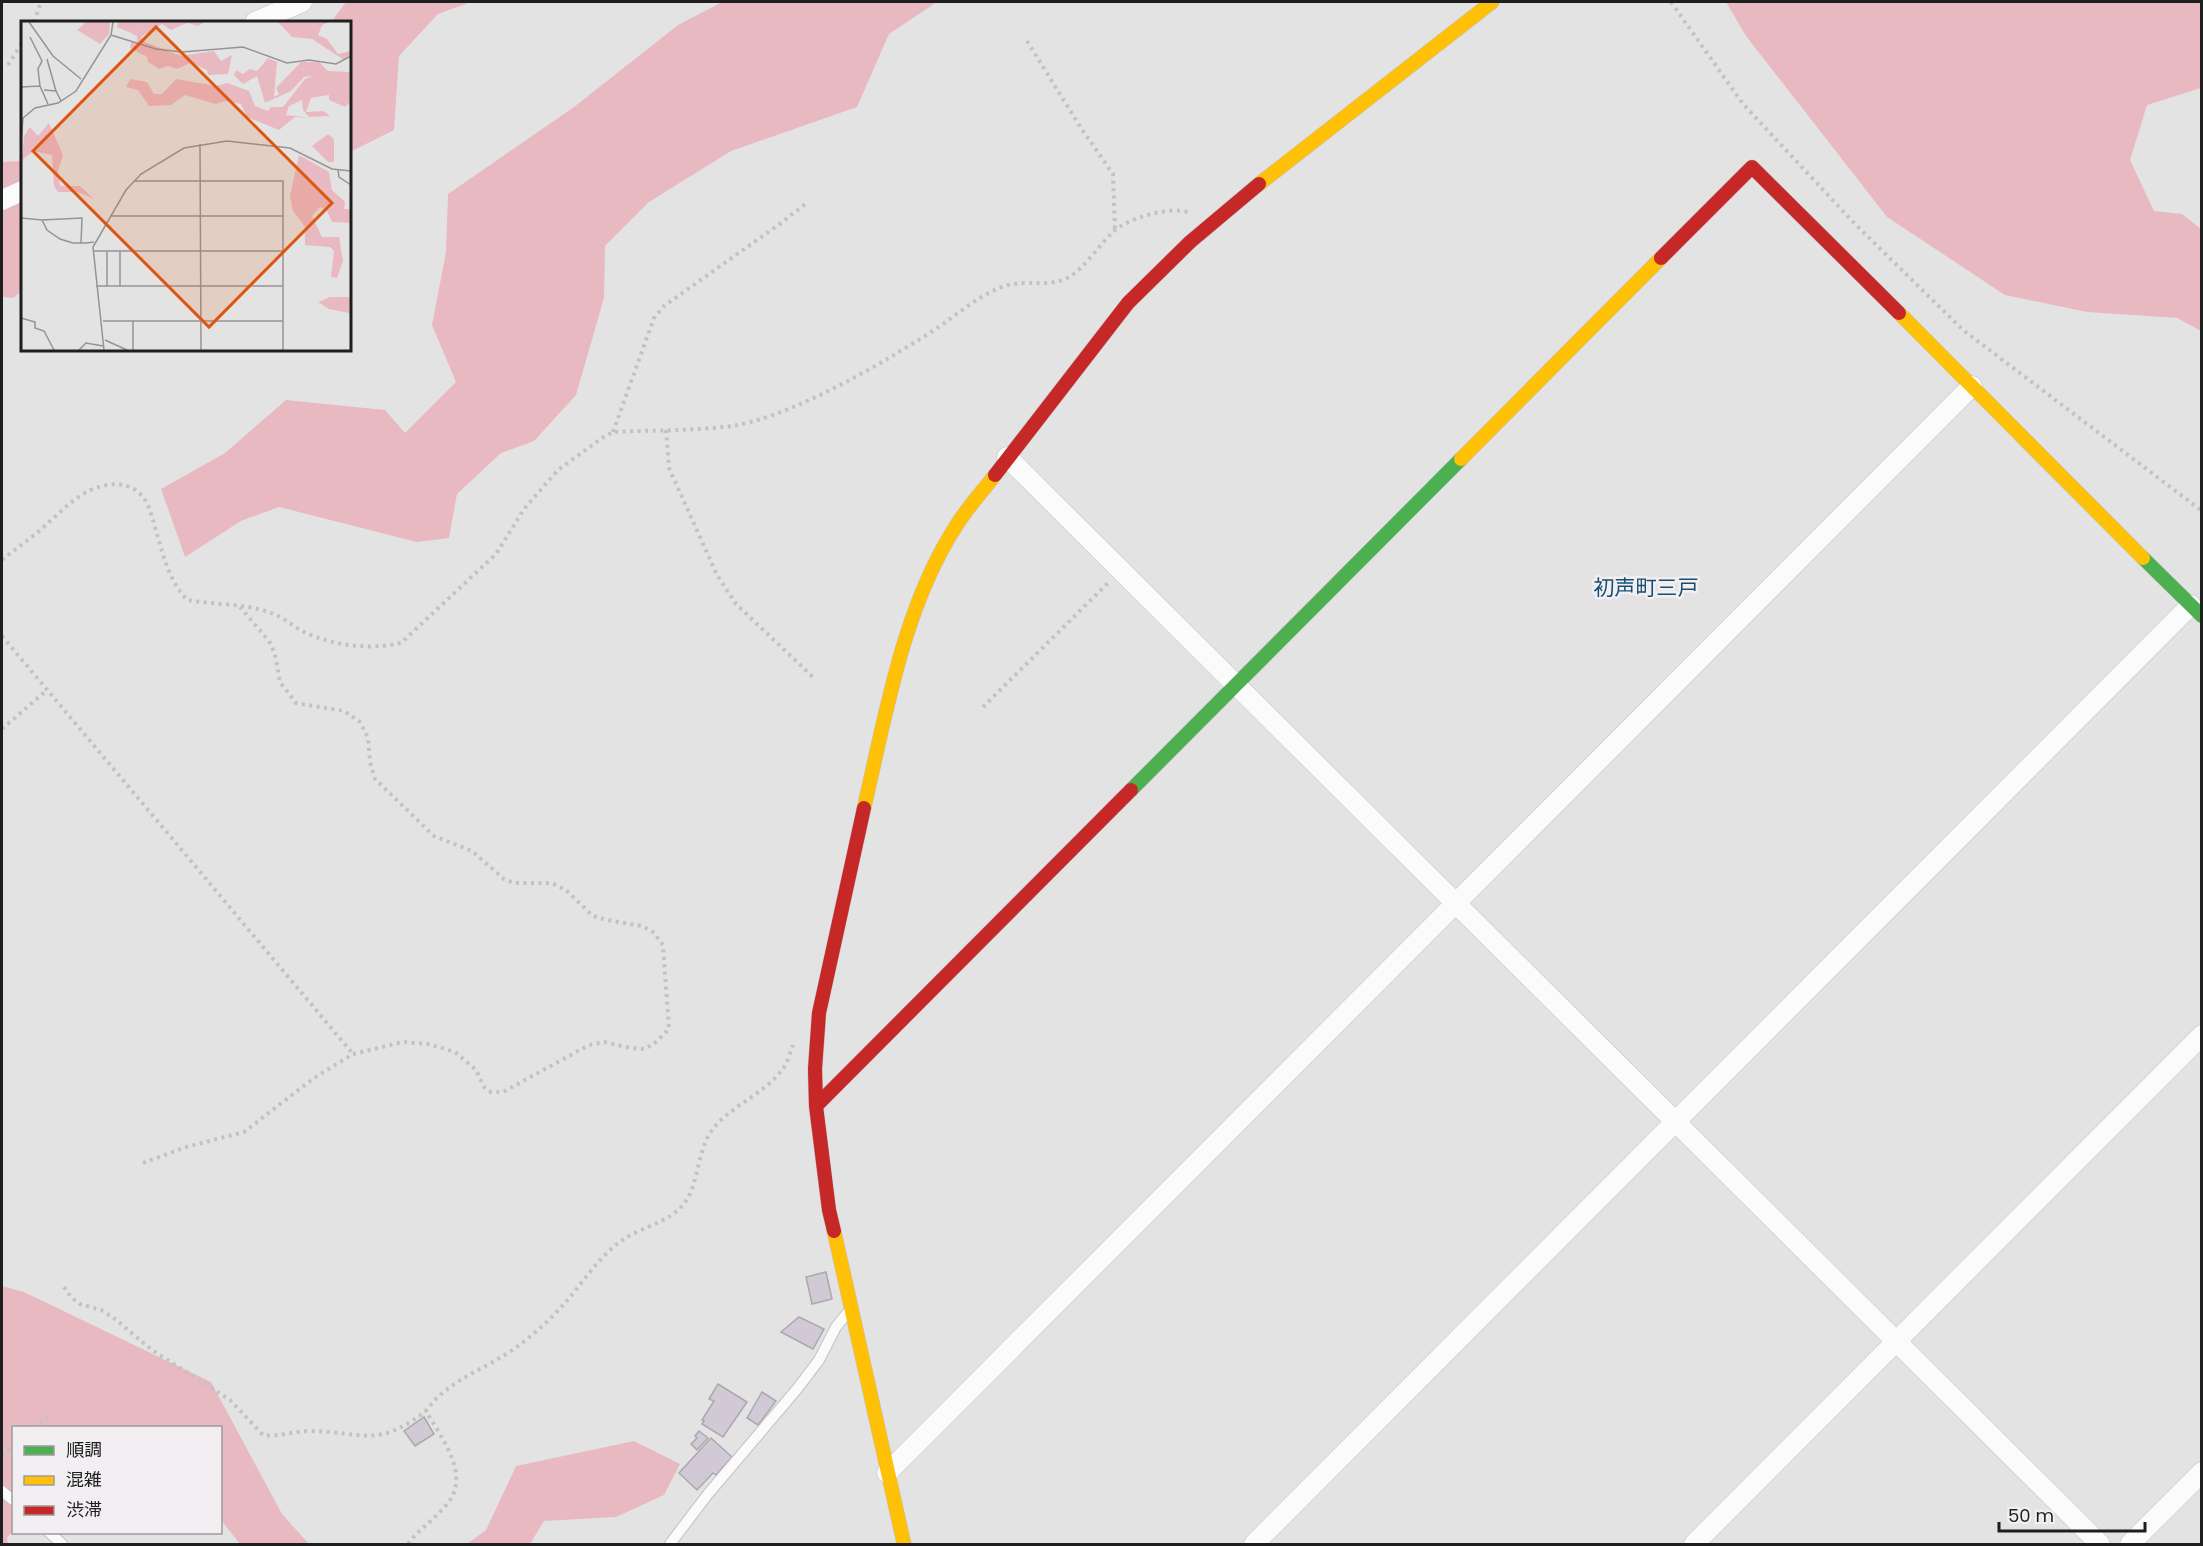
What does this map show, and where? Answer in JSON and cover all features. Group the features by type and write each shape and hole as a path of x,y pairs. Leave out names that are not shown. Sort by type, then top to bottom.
{"street":[{"path":"257,21 302,2"},
{"path":"904,1545 829,1210 816,1106 815,1069 819,1013 832,944 883,724 909,627 927,580 956,526 1007,457 1158,268 1209,224 1422,54 1492,2"},
{"path":"816,1106 1752,167 2196,611 1676,1122 1254,1545"},
{"path":"2,200 21,191"},
{"path":"887,1473 1972,387"},
{"path":"1007,457 2100,1545"},
{"path":"1694,1545 2202,1035"},
{"path":"2130,1545 2202,1472"}],"lane":[{"path":"670,1545 708,1494 797,1389 819,1360 836,1327 852,1306"},
{"path":"50,1534 62,1545"}],"path":[{"path":"34,21 40,2"},
{"path":"1671,2 1743,104 1856,225 1963,330 2202,512"},
{"path":"1028,40 1113,174 1115,230"},
{"path":"8,65 21,45"},
{"path":"613,432 654,318 664,306 808,202"},
{"path":"2,560 80,496 112,483 125,484 141,494 148,507 158,542 177,589 187,600 274,614 305,632 340,645 381,648 401,643 496,554 524,509 558,470 613,432 732,426 767,417 806,401 882,362 935,330 978,299 1003,286 1019,283 1058,282 1071,276 1115,230 1151,214 1170,210 1188,212 1209,224"},
{"path":"666,430 669,468 717,575 736,604 815,679"},
{"path":"983,707 1121,570"},
{"path":"144,1163 186,1147 244,1132 314,1078 353,1054 403,1042 428,1044 455,1053 476,1070 484,1087 491,1092 503,1092 589,1045 604,1042 631,1048 644,1048 654,1044 669,1029 663,945 653,932 642,926 607,920 593,915 566,890 552,883 514,883 504,879 472,851 434,836 375,779 370,762 368,738 360,722 344,711 296,703 280,682 275,654 269,641 239,607"},
{"path":"2,636 353,1054"},
{"path":"2,729 47,690"},
{"path":"64,1287 80,1304 101,1310 152,1350 230,1400 263,1435 301,1431 363,1437 386,1434 407,1425 426,1410 435,1397 450,1385 510,1351 531,1335 563,1306 606,1253 625,1238 673,1213 683,1204 691,1190 707,1137 719,1122 756,1095 783,1069 796,1035"},
{"path":"408,1545 413,1537 449,1502 456,1488 456,1473 452,1457 426,1410"},
{"path":"37,1426 51,1414"}],"shaded area":[{"path":"346,2 471,2 438,14 399,56 394,130 351,152 351,21 332,21"},
{"path":"722,2 937,2 889,34 857,107 731,151 649,202 605,246 604,298 576,395 534,441 501,453 457,494 449,538 417,542 279,507 241,521 185,557 161,489 225,453 286,400 385,410 405,433 456,382 432,325 446,252 448,194 574,107 678,25"},
{"path":"1726,2 2201,2 2201,88 2147,105 2130,160 2154,211 2182,214 2201,229 2201,331 2177,318 2087,312 2005,295 1887,217 1746,36"},
{"path":"21,161 21,292 13,298 2,297 2,162"},
{"path":"2,1286 24,1292 211,1382 282,1514 309,1544 240,1544 222,1521 222,1426 12,1426 12,1532 7,1538 8,1544 2,1544"},
{"path":"634,1441 680,1464 664,1495 616,1517 544,1521 530,1544 467,1544 486,1530 516,1466"}],"building":[{"path":"826,1272 832,1299 812,1304 806,1277"},
{"path":"799,1317 824,1329 813,1349 781,1332"},
{"path":"718,1384 747,1402 723,1437 702,1424 704,1421 702,1420 714,1401 709,1399"},
{"path":"762,1392 776,1401 758,1425 747,1418"},
{"path":"424,1417 434,1434 415,1446 404,1431"},
{"path":"699,1431 708,1438 697,1450 691,1444 697,1438 695,1436"},
{"path":"711,1438 732,1457 716,1475 713,1473 697,1490 679,1473"}],"traffic: fast":[{"path":"1131,790 1461,459"},
{"path":"2143,558 2202,616"}],"traffic: slow":[{"path":"1259,184 1492,2"},
{"path":"1461,459 1661,258"},
{"path":"1899,313 2143,558"},
{"path":"864,808 898,662 922,591 956,526 995,475"},
{"path":"834,1231 904,1544"}],"traffic: jam":[{"path":"1661,258 1752,167 1899,313"},
{"path":"995,475 1128,303 1190,242 1259,184"},
{"path":"816,1106 1131,790"},
{"path":"834,1231 829,1210 816,1106 815,1069 819,1013 864,808"}],"district":[{"name":"初声町三戸","path":"1646,587"}]}
